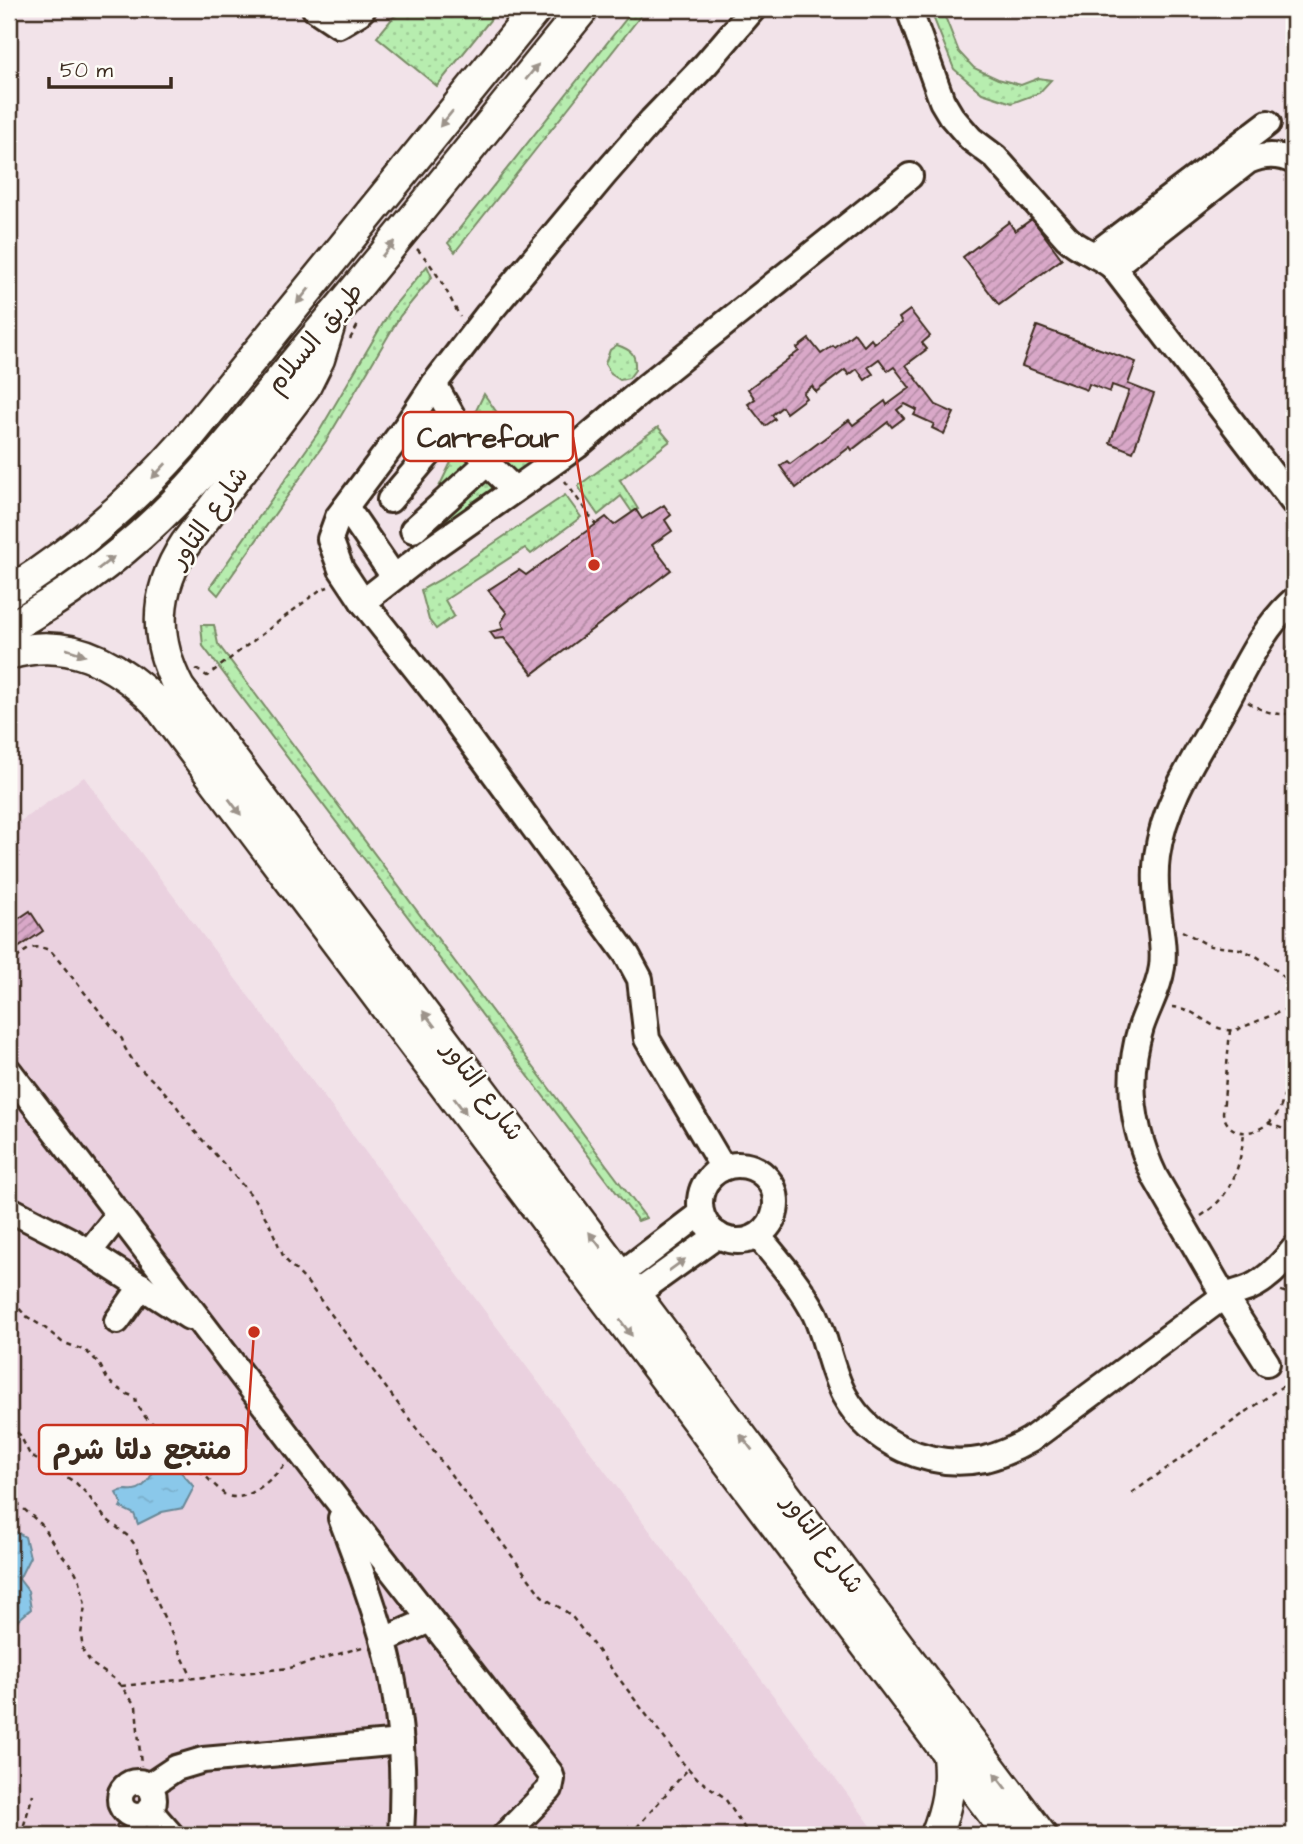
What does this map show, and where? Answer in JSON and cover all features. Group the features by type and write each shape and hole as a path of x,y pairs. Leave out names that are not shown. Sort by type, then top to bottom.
{"main road":[{"name":"طريق السلام","path":"9,592 86,539 161,470 536,9"},
{"name":"طريق السلام","path":"9,628 76,587 132,543 207,467 583,9"},
{"name":"شارع التاور","path":"332,317 319,359 305,387 186,543 171,569 162,597 160,628 166,659 196,732 763,1487 1041,1835"},
{"name":"شارع التاور","path":"9,654 29,649 62,648 100,660 115,668 196,732 628,1284 763,1487 948,1756 1009,1835"},
{"path":"936,1835 948,1797 948,1756"}],"street":[{"path":"315,9 339,25 363,9"},
{"path":"723,1168 647,1039 640,979 627,955 442,703 363,602 335,556 330,539 338,517 488,314 652,120 753,9"},
{"path":"909,9 942,101 951,116 971,139 995,157 1067,238 1080,249 1103,261 1232,410 1294,503"},
{"path":"1103,261 1268,123"},
{"path":"1103,261 1206,204 1248,161 1275,155 1294,161"},
{"path":"363,602 428,551 577,446 659,376 910,176"},
{"path":"434,384 454,419 487,463 514,489"},
{"path":"390,500 435,447 454,419"},
{"path":"413,530 487,463"},
{"path":"371,473 428,551"},
{"path":"346,507 394,577"},
{"path":"1267,1363 1224,1296 1147,1159 1135,1122 1133,1064 1136,1044 1156,993 1163,964 1156,875 1165,821 1177,790 1240,697 1266,631 1294,600"},
{"path":"9,1071 330,1491 551,1773 550,1789 505,1835"},
{"path":"736,1165 760,1171 775,1191 777,1204 774,1217 768,1227 749,1240 727,1240 718,1235 710,1229 701,1213 700,1202 706,1183 723,1168 736,1165"},
{"path":"9,1209 89,1252 204,1327"},
{"path":"628,1284 701,1213"},
{"path":"89,1252 119,1214"},
{"path":"628,1284 718,1235"},
{"path":"758,1236 786,1268 806,1297 823,1335 844,1396 863,1421 904,1450 936,1460 953,1461 978,1460 1003,1454 1043,1432 1224,1296 1252,1286 1277,1268 1294,1250"},
{"path":"117,1321 142,1286"},
{"path":"330,1491 360,1566 384,1640 401,1742 401,1835"},
{"path":"384,1640 430,1620"},
{"path":"171,1835 138,1812 154,1798 146,1785 176,1768 203,1760 401,1742"}],"path":[{"path":"410,242 424,256 456,309"},
{"path":"552,464 596,525"},
{"path":"172,674 191,665 207,676 320,590 348,579"},
{"path":"1294,635 1286,660 1294,693"},
{"path":"1240,697 1266,712 1294,713"},
{"path":"1159,920 1210,946 1240,949 1256,956 1274,968 1294,988"},
{"path":"9,966 28,949 40,947 51,951 122,1039 135,1064 161,1088 191,1127 253,1197 269,1223 284,1258 307,1282 541,1595 568,1612 688,1769 723,1797 749,1835"},
{"path":"1147,1013 1177,1007 1192,1011 1218,1029 1236,1030 1294,1006"},
{"path":"1230,1030 1223,1113 1230,1128 1244,1133 1254,1131 1267,1123 1279,1111 1287,1083 1294,1074"},
{"path":"1267,1123 1294,1133"},
{"path":"1183,1225 1213,1207 1231,1185 1239,1165 1244,1133"},
{"path":"9,1292 19,1310 33,1322 62,1342 86,1350 94,1357 113,1385 135,1397 146,1418 176,1438 195,1466 225,1495 241,1497 262,1487 300,1451"},
{"path":"1132,1493 1294,1378"},
{"path":"9,1426 20,1435 26,1449 34,1458 76,1483 105,1518 135,1545 151,1589 192,1678"},
{"path":"9,1496 41,1524 80,1581 85,1605 81,1635 83,1651 92,1664 121,1686 136,1706 146,1785"},
{"path":"121,1686 290,1668 384,1640"},
{"path":"630,1835 688,1769"},
{"path":"21,1835 33,1794"},
{"path":"110,1835 138,1812"}],"shaded area":[{"path":"84,777 878,1835 9,1835 9,829"}],"green space":[{"path":"400,9 499,9 437,86 377,37"},
{"path":"634,9 646,9 455,252 448,243"},
{"path":"930,9 942,9 959,52 974,68 998,79 1021,85 1039,78 1051,80 1039,93 1012,103 982,93 954,69"},
{"path":"427,266 432,277 400,316 326,441 218,595 210,587 320,430 392,308"},
{"path":"617,345 632,353 635,365 629,378 620,380 611,374 605,364 610,350"},
{"path":"484,394 535,467 407,553"},
{"path":"658,427 670,441 620,480 638,509 632,512 621,496 598,515 578,486"},
{"path":"565,495 581,517 531,554 525,548 445,600 454,616 436,629 429,620 421,590"},
{"path":"201,625 214,625 218,644 646,1218 638,1221 203,646"}],"water":[{"path":"167,1456 194,1487 183,1508 162,1512 138,1524 134,1514 120,1507 122,1504 116,1493 139,1489 153,1473 158,1458"},
{"path":"9,1528 25,1537 30,1557 19,1579 28,1591 31,1609 16,1622 9,1621"}],"building":[{"path":"1032,219 1062,259 999,305 963,257 1009,222 1015,231"},
{"path":"910,310 930,336 922,343 927,349 906,365 936,405 954,413 944,434 932,428 934,424 914,415 917,410 905,404 897,410 904,418 892,427 888,422 796,488 780,466 787,461 790,464 849,420 853,425 885,401 887,405 910,388 894,367 888,371 879,359 868,367 873,374 865,380 857,369 849,375 845,370 816,392 812,386 803,393 806,398 786,413 782,407 772,415 775,419 765,426 748,404 755,399 748,389 799,351 797,348 809,339 821,354 833,346 835,348 854,333 864,346 871,339 874,343 902,323 899,318"},
{"path":"1037,326 1136,362 1128,384 1154,394 1133,452 1110,443 1129,391 1112,385 1110,392 1089,384 1087,390 1022,366"},
{"path":"664,505 671,515 665,520 672,531 652,545 671,570 533,674 504,638 495,639 490,632 503,629 501,622 507,613 488,590 519,570 526,575 606,517 614,525 636,510 642,519"},
{"path":"30,911 43,931 9,954 9,925"}],"place":[{"name":"Carrefour","path":"594,565"},
{"name":"منتجع دلتا شرم","path":"254,1332"}]}
